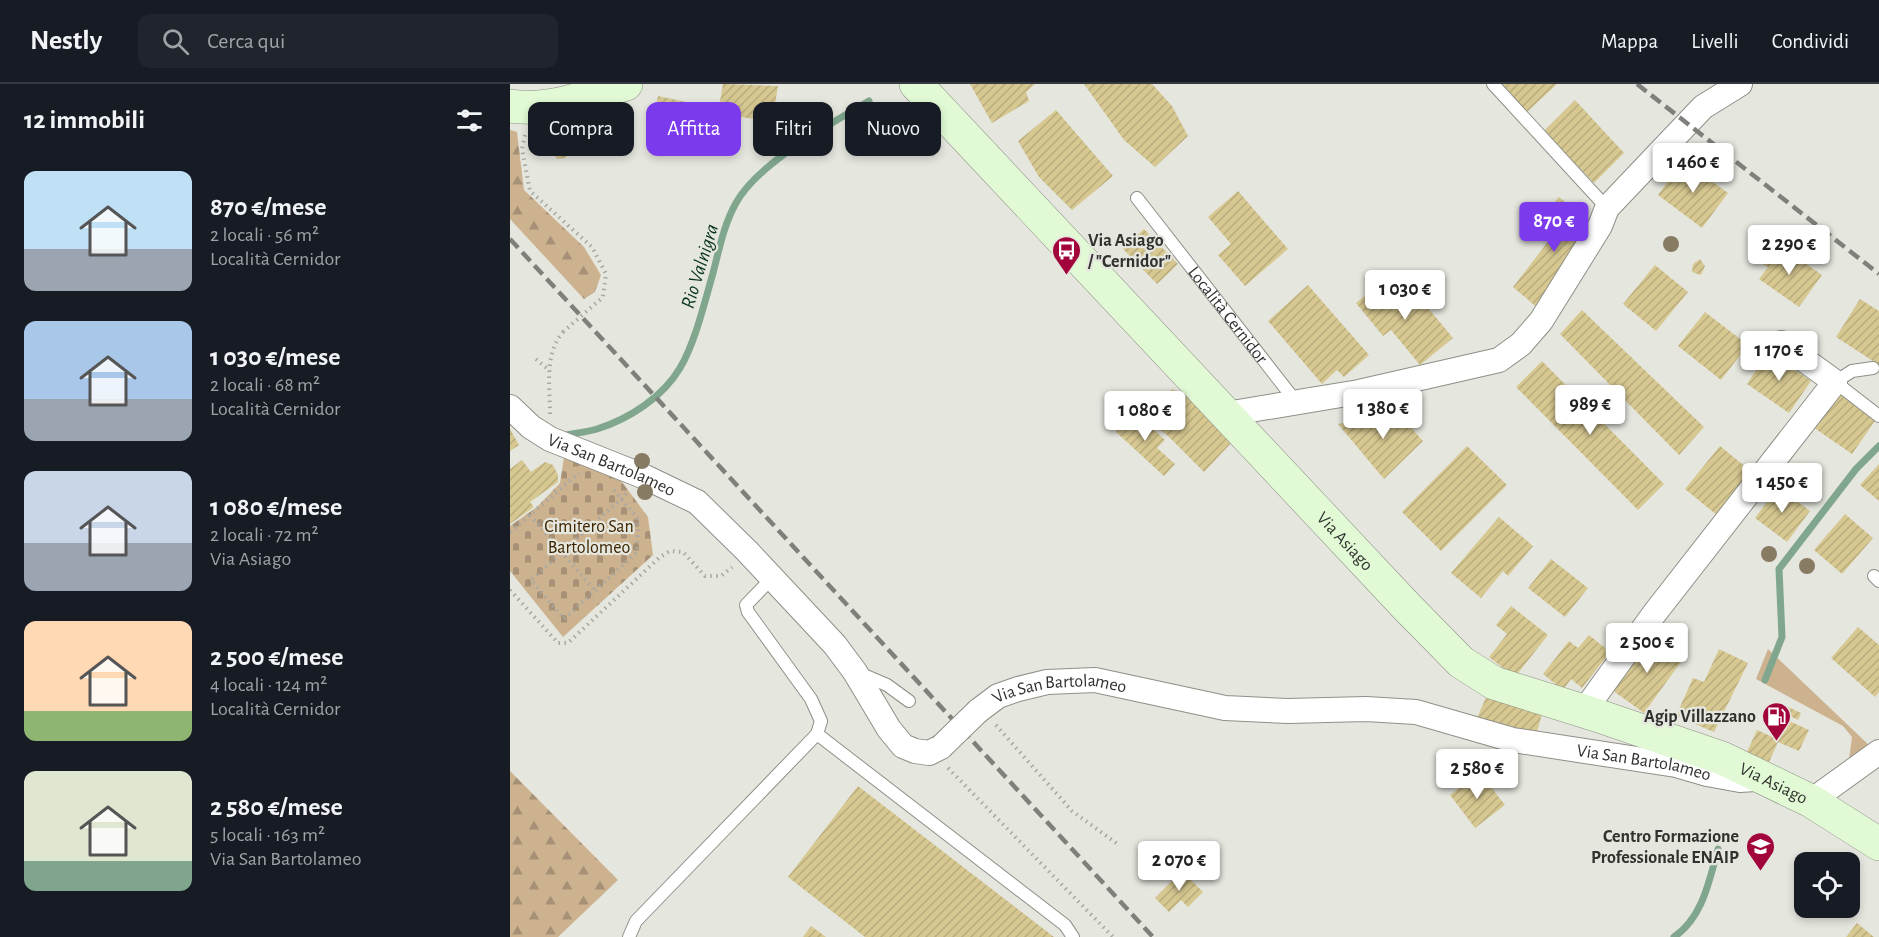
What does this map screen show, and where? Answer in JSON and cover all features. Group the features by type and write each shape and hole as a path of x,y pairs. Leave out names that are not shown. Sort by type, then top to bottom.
{"main road":[{"path":"568,102 626,84"},
{"name":"Via Asiago","path":"916,84 1461,662 1494,683 1716,755 1811,801 1879,844"}],"street":[{"path":"1226,414 1359,392 1499,360 1521,344 1541,321 1600,226 1607,208 1703,107 1740,84"},
{"path":"1584,711 1654,614 1835,382 1781,343"},
{"name":"Via San Bartolameo","path":"510,407 531,427 550,439 609,461 685,495 703,508 747,551 835,645 855,672 895,738 903,746 915,752 935,750 998,696 1047,682 1095,680 1225,708 1288,711 1366,709 1416,712 1488,734 1522,741 1654,761 1740,780 1761,778"},
{"path":"1811,801 1879,752"}],"lane":[{"path":"1493,84 1607,208"},
{"name":"Località Cernidor","path":"1137,198 1297,403"},
{"path":"1873,368 1852,371 1835,382 1879,416"},
{"path":"629,937 636,921 817,734 821,721 811,699 748,612 746,605 772,578"},
{"path":"855,672 887,685 909,701"},
{"path":"817,734 1065,925 1073,937"}],"path":[{"path":"528,129 522,149 530,191 592,248 606,274 603,297 555,341 551,354 550,372 550,439"},
{"path":"536,359 550,372"},
{"path":"510,532 580,472 589,475"},
{"path":"611,486 621,499 638,519 637,552 564,619 531,580 621,499 632,489"},
{"path":"530,515 595,591"},
{"path":"510,590 558,643 568,643 670,551 683,552 705,576 721,576 747,551"},
{"path":"980,710 1072,811 1119,845"},
{"path":"935,750 960,779 1113,937"}],"green space":[{"path":"510,130 517,132 524,190 584,247 601,275 595,292 584,299 510,219"},
{"name":"Cimitero San Bartolomeo","path":"564,457 613,470 648,517 653,555 563,637 510,571 510,526 537,507 560,483"},
{"path":"1768,649 1872,748 1848,767 1852,737 1843,726 1756,679"},
{"path":"510,771 618,880 558,937 510,937"}],"building":[{"path":"723,84 778,86 775,102 753,102 753,119 741,117 741,102 720,102"},
{"path":"970,84 1035,84 1026,92 1029,101 992,123"},
{"path":"1084,84 1152,84 1172,106 1188,136 1155,167 1124,140"},
{"path":"1502,84 1557,84 1527,112"},
{"path":"658,96 686,102 657,102"},
{"path":"1575,100 1624,153 1594,183 1544,131"},
{"path":"1056,110 1113,176 1072,210 1039,177 1018,141"},
{"path":"555,156 567,156 565,158 557,159"},
{"path":"1683,160 1728,193 1702,228 1658,195"},
{"path":"1238,191 1288,249 1245,286 1218,255 1231,244 1208,217"},
{"path":"1559,197 1593,227 1540,310 1513,287 1554,234 1538,221"},
{"path":"1144,229 1178,264 1157,284 1123,249"},
{"path":"1782,247 1822,275 1799,307 1759,279 1768,267 1761,263 1770,251 1776,255"},
{"path":"1700,259 1705,266 1701,275 1692,272 1693,264"},
{"path":"1655,265 1688,292 1656,331 1623,304"},
{"path":"1388,277 1415,310 1424,303 1453,338 1420,365 1391,330 1383,336 1356,303"},
{"path":"1308,285 1369,355 1344,377 1337,370 1322,384 1268,321"},
{"path":"1860,299 1879,311 1879,365 1836,337"},
{"path":"1582,310 1704,427 1679,455 1560,334"},
{"path":"1705,312 1748,345 1721,380 1678,346"},
{"path":"1768,352 1811,381 1789,413 1747,384"},
{"path":"1542,361 1664,484 1638,510 1516,387"},
{"path":"1172,389 1204,405 1235,439 1204,472 1167,435 1148,421"},
{"path":"1839,390 1877,418 1852,454 1813,427"},
{"path":"1134,411 1165,440 1157,448 1175,464 1164,476 1116,432"},
{"path":"1397,412 1423,441 1384,479 1338,424"},
{"path":"510,429 519,445 510,451"},
{"path":"1467,446 1507,485 1441,551 1402,512"},
{"path":"1720,446 1753,473 1718,516 1685,489"},
{"path":"522,460 531,472 545,462 553,465 558,475 558,482 530,502 534,507 510,524 510,469"},
{"path":"1879,464 1879,501 1860,485"},
{"path":"1778,487 1810,511 1787,542 1755,518"},
{"path":"1845,514 1873,538 1842,574 1814,550"},
{"path":"1499,517 1533,546 1508,576 1503,571 1481,598 1451,573"},
{"path":"1551,559 1588,588 1565,617 1528,588"},
{"path":"1511,606 1548,635 1515,677 1489,657 1507,634 1496,625"},
{"path":"1858,627 1879,645 1879,692 1875,697 1831,658"},
{"path":"1589,635 1610,652 1582,688 1571,679 1563,690 1543,674 1569,641 1578,648"},
{"path":"1650,636 1683,659 1644,713 1612,690"},
{"path":"1719,649 1748,663 1714,732 1676,716 1693,678 1704,682"},
{"path":"1487,695 1542,714 1536,735 1477,718"},
{"path":"1786,706 1801,713 1798,720 1784,713"},
{"path":"1787,720 1809,730 1799,751 1778,742 1769,762 1747,752 1757,730 1779,740"},
{"path":"1479,772 1505,805 1475,828 1450,795"},
{"path":"858,786 1054,937 865,937 788,877"},
{"path":"1182,871 1203,892 1188,907 1181,900 1169,912 1155,898"},
{"path":"1857,923 1874,937 1846,937"},
{"path":"811,926 826,937 803,937"}],"waterway":[{"name":"Rio Valnigra","path":"566,435 597,429 633,413 655,397 673,379 695,334 725,228 736,203 746,188 777,159 869,101"},
{"path":"1765,680 1782,637 1779,569 1856,469 1879,446"},
{"path":"1674,937 1684,929 1698,909 1708,886 1718,849"}],"railway":[{"path":"1637,84 1879,274"},
{"path":"510,239 1153,937"}],"place":[{"name":"Via Asiago / \"Cernidor\"","path":"1067,276"},
{"name":"Agip Villazzano","path":"1777,742"},
{"name":"Centro Formazione Professionale ENAIP","path":"1760,872"}]}
